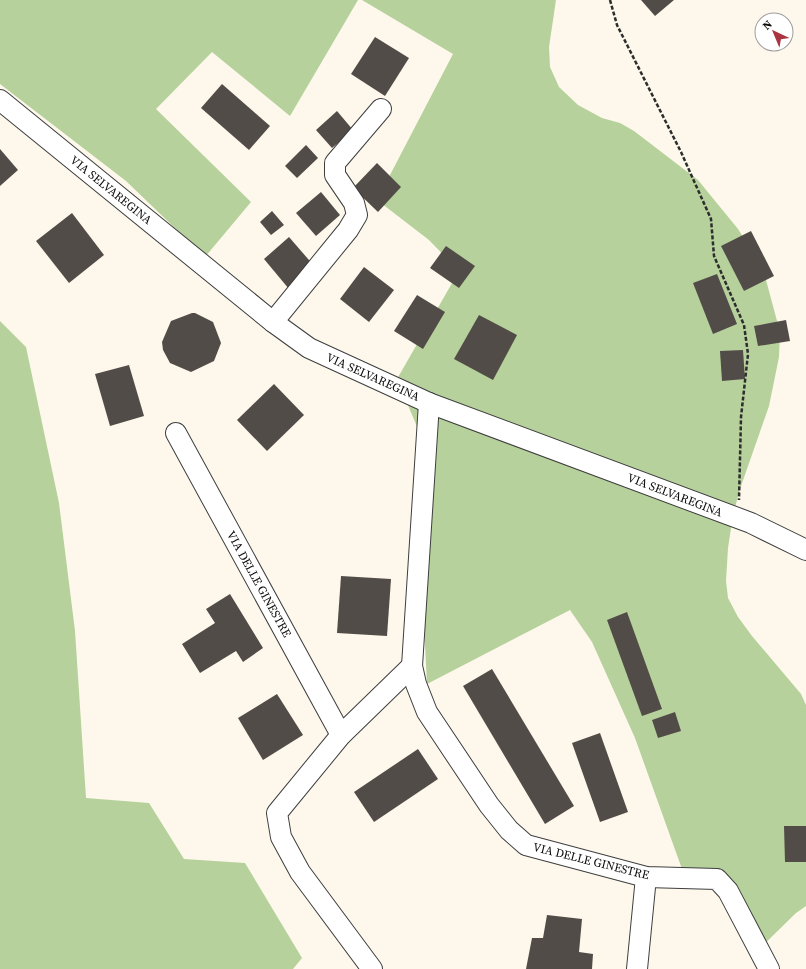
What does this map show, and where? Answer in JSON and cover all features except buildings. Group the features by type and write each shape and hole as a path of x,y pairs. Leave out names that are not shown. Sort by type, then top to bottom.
{"street":[{"name":"VIA SELVAREGINA","path":"0,100 273,322 309,348 429,403 751,523 806,550"},
{"path":"273,322 348,230 357,215 354,203 335,175 335,163 381,109"},
{"name":"VIA DELLE GINESTRE","path":"429,403 412,666 416,684 427,712 489,805 509,830 526,845 646,877 717,879 728,891 769,969"},
{"name":"VIA DELLE GINESTRE","path":"176,433 341,735"},
{"path":"372,969 300,872 281,837 278,813 341,735 412,666"},
{"path":"637,969 646,877"}],"path":[{"path":"610,0 617,25 681,152 711,219 714,256 744,325 748,354 741,417 739,519"}],"green space":[{"path":"0,0 358,0 290,116 212,52 156,109 251,202 205,257 126,181 0,84"},
{"path":"362,0 556,0 549,47 550,67 559,87 578,105 602,118 620,123 634,131 698,180 738,229 755,256 766,280 780,332 779,357 769,406 740,489 733,515 728,548 726,581 728,598 738,617 801,694 806,705 806,906 796,913 755,953 705,874 682,869 635,738 592,642 570,610 427,684 422,585 418,429 397,379 459,271 429,240 377,200 453,54"},
{"path":"0,321 26,347 59,503 75,631 86,798 149,803 184,859 245,863 302,958 293,969 0,969"}]}
